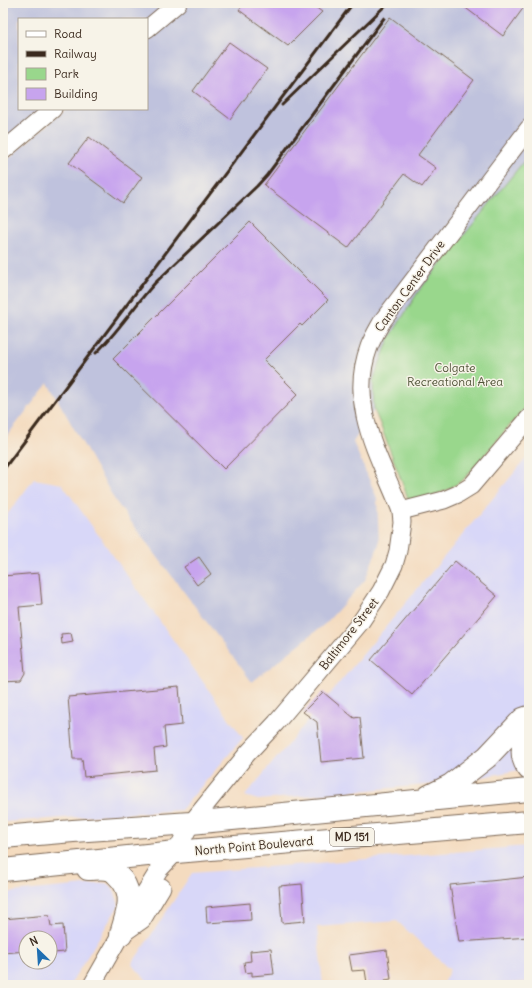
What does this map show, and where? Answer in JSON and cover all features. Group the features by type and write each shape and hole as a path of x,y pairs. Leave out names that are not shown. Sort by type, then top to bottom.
{"main road":[{"path":"421,800 451,784 487,757 523,719 529,717"},
{"path":"529,734 522,753 524,762 529,769"},
{"path":"3,837 191,823 529,790"},
{"name":"North Point Boulevard","path":"3,870 176,852 529,822"},
{"path":"39,867 105,869 114,871 126,886 130,896 121,934"}],"street":[{"path":"148,29 178,3"},
{"path":"3,151 52,110"},
{"name":"Canton Center Drive","path":"401,511 370,437 364,416 362,383 364,364 369,347 383,320 529,128"},
{"path":"401,511 444,500 471,486 529,418"},
{"name":"Baltimore Street","path":"92,985 131,915 159,870 176,852 191,823 246,754 276,723 340,648 360,623 381,591 394,565 398,551 402,522 401,511"}],"shaded area":[{"path":"3,3 529,3 529,155 418,292 389,339 373,381 374,410 353,442 377,498 379,544 365,580 326,623 252,682 116,502 48,383 3,441 3,163 65,110 148,110 148,18 18,18 18,110 43,110 3,144"},
{"path":"529,455 529,768 457,782 258,800 245,796"},
{"path":"34,479 62,484 243,738 181,810 3,822 3,520"},
{"path":"529,846 529,982 442,985 450,970 397,921 317,927 323,985 151,985 132,964 192,873"},
{"path":"106,883 114,890 119,905 70,985 3,985 3,893"}],"green space":[{"name":"Colgate Recreational Area","path":"529,155 529,403 463,480 447,490 428,498 409,501 374,410 373,381 389,339 418,292"}],"building":[{"path":"244,3 310,3 322,12 288,46 239,10"},
{"path":"459,3 527,3 503,36"},
{"path":"390,17 474,80 418,155 436,168 422,187 404,174 348,248 264,185"},
{"path":"229,42 267,69 230,119 193,91"},
{"path":"89,137 142,177 123,203 69,163"},
{"path":"250,222 328,300 302,326 300,324 264,360 298,394 224,469 113,359"},
{"path":"199,557 211,574 197,585 184,567"},
{"path":"455,561 497,596 412,695 371,660"},
{"path":"39,573 42,605 19,607 25,673 21,680 3,681 3,576"},
{"path":"71,633 73,642 62,644 61,634"},
{"path":"179,687 182,725 164,727 166,747 154,749 156,770 84,777 82,759 73,759 68,697"},
{"path":"323,692 354,718 360,717 364,758 321,762 317,722 303,712"},
{"path":"529,877 529,937 459,942 450,885"},
{"path":"302,884 305,921 282,923 279,886"},
{"path":"250,903 251,920 207,923 206,907"},
{"path":"49,915 51,926 63,925 65,952 58,953 58,930 18,930 18,952 3,953 3,919"},
{"path":"271,949 274,974 252,976 252,972 246,973 244,962 251,961 250,951"},
{"path":"387,950 391,979 385,980 385,985 371,985 371,982 367,983 365,970 352,971 349,955"}],"railway":[{"path":"3,470 353,3"},
{"path":"282,105 388,3"},
{"path":"96,353 112,336 155,283 267,175 384,18"}]}
